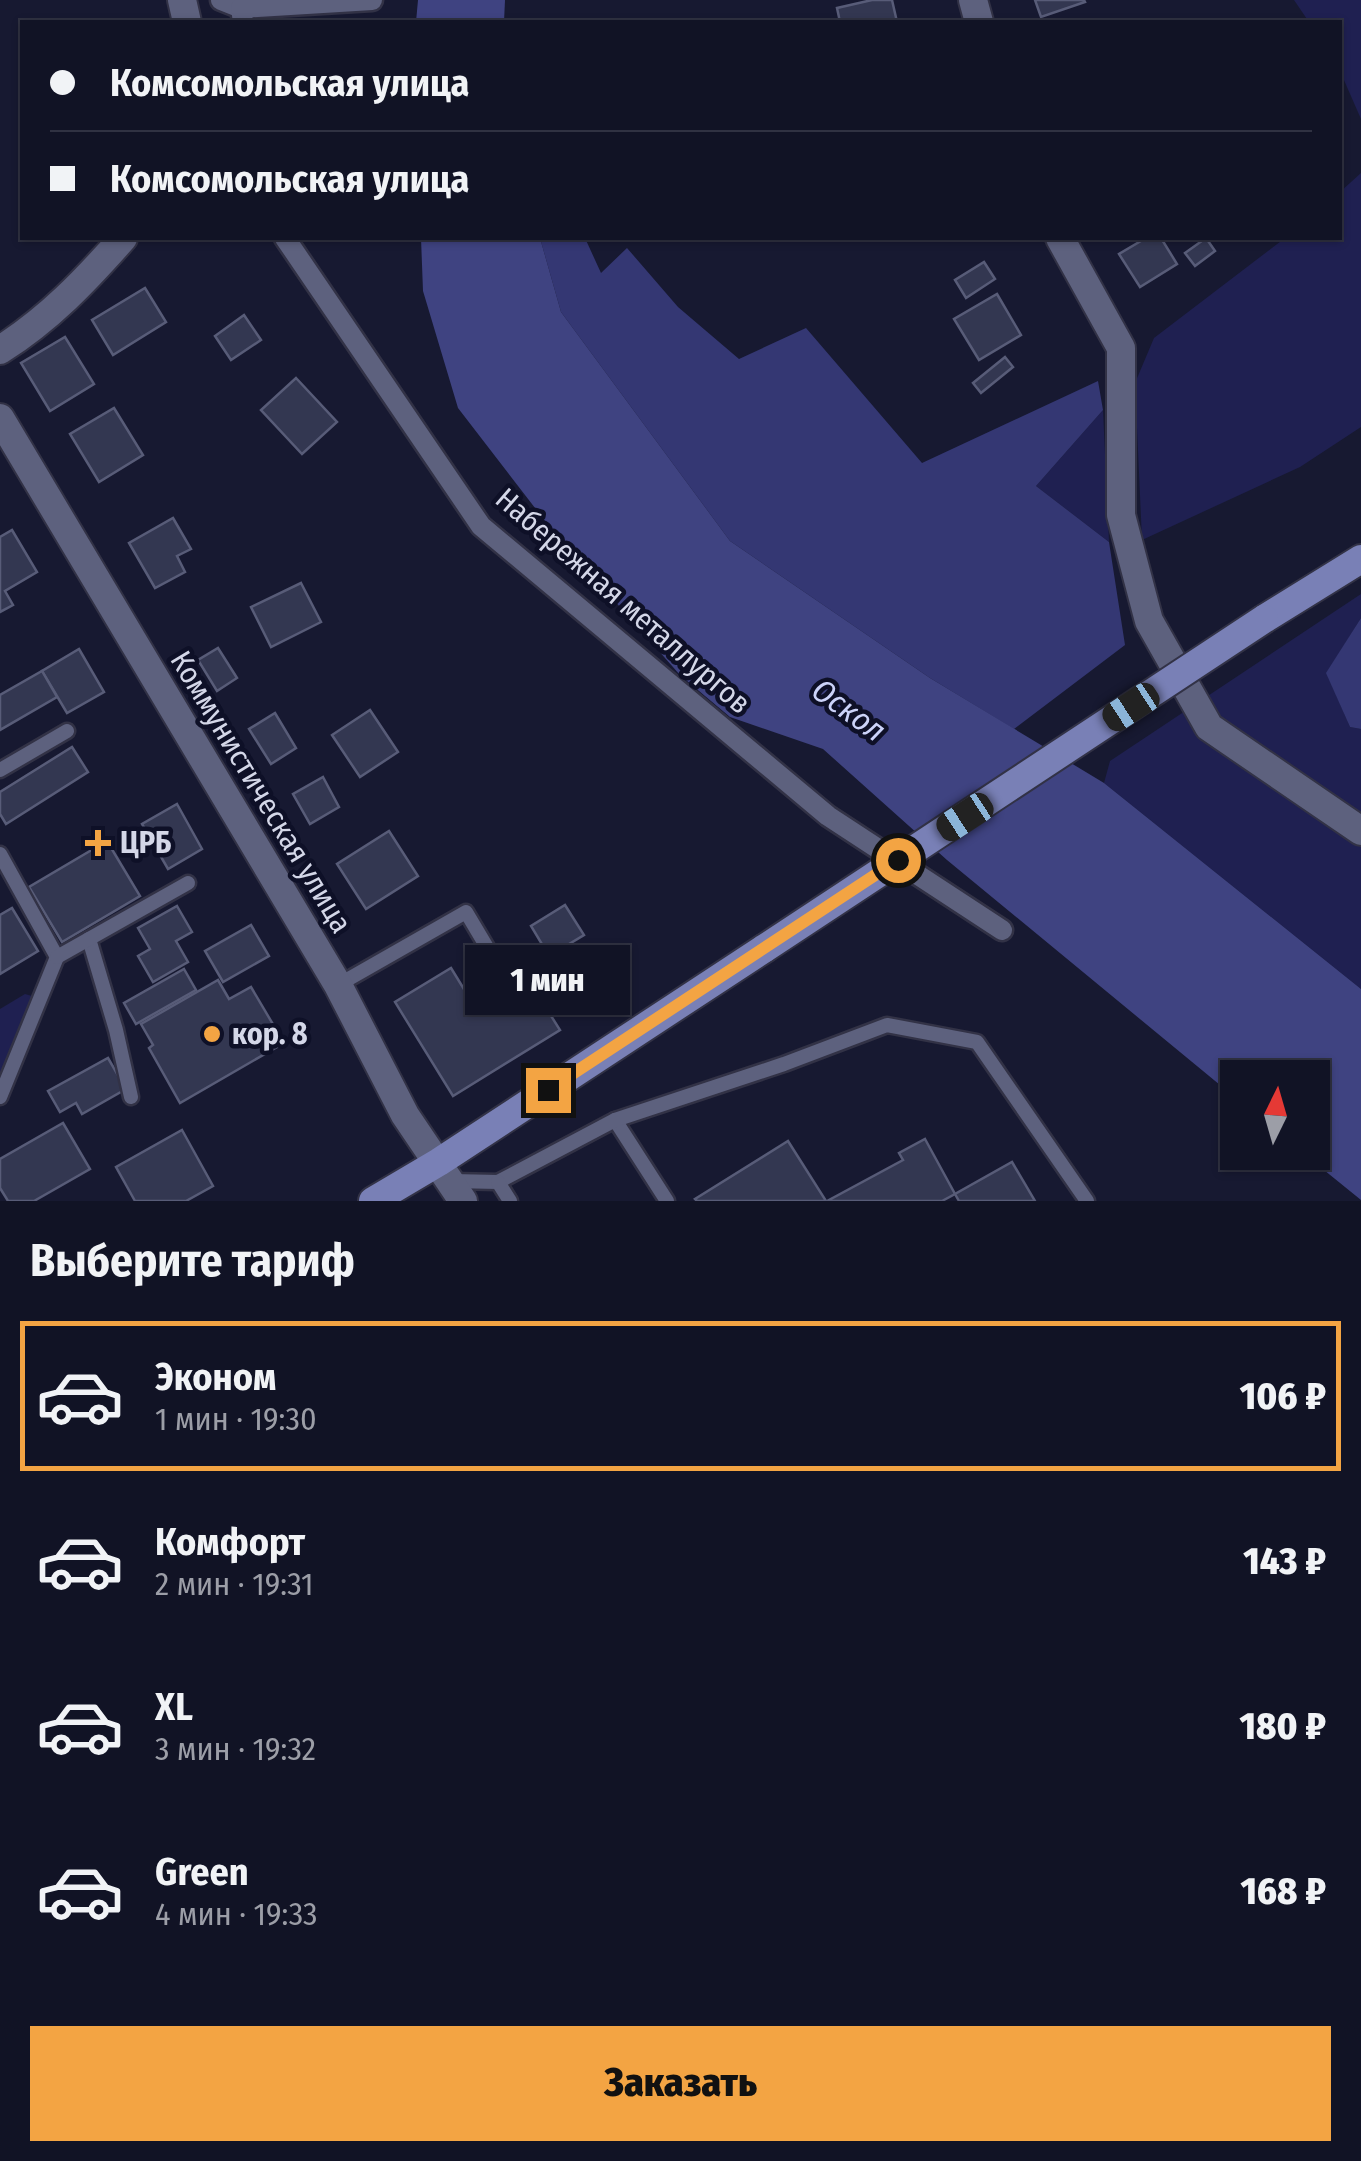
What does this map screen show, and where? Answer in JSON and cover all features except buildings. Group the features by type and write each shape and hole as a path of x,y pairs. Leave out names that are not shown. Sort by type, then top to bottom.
{"main road":[{"path":"373,1201 451,1181 766,948 1361,559"}],"street":[{"path":"235,10 372,0"},
{"path":"0,350 66,301 121,240"},
{"name":"Набережная металлургов","path":"286,240 482,526 828,816 1002,930"},
{"path":"1061,240 1121,348 1121,515 1150,621 1210,727 1361,831"},
{"name":"Коммунистическая улица","path":"0,418 338,985 404,1115 451,1181"}],"lane":[{"path":"0,770 67,731"},
{"path":"0,854 56,957"},
{"path":"0,1097 56,957 188,884"},
{"path":"338,985 466,912 488,949"},
{"path":"89,939 116,1030 130,1097"},
{"path":"451,1181 498,1182 615,1120 887,1025 977,1042 1087,1201"},
{"path":"615,1120 667,1201"},
{"path":"498,1182 510,1201"}],"shaded area":[{"path":"1294,0 1361,0 1361,119 1342,76 1342,20 1308,20"},
{"path":"1361,173 1361,427 1300,467 1142,540 1135,383 1154,338 1282,240 1342,240 1342,190"},
{"path":"541,240 586,240 601,273 627,248 678,307 739,359 806,328 922,463 1098,381 1103,410 1036,486 1109,542 1125,645 1014,729 930,678 730,541 561,312"},
{"path":"1103,410 1109,542 1036,486"},
{"path":"1361,594 1361,618 1327,673 1350,727 1361,729 1361,989 1104,783 1110,761"},
{"path":"1361,618 1361,729 1350,727 1326,673"},
{"path":"25,994 32,996 0,1073 0,1009"}],"water":[{"path":"418,0 505,0 504,20 416,20"},
{"name":"Оскол","path":"421,240 541,240 561,312 730,541 930,678 1104,783 1361,989 1361,1200 1324,1170 1330,1170 1330,1060 1220,1060 1220,1085 947,860 823,749 730,717 680,675 552,530 458,408 423,291"}],"place":[{"name":"ЦРБ","path":"98,843"},
{"name":"кор. 8","path":"212,1034"}],"route":[{"path":"548,1090 898,860"}]}
